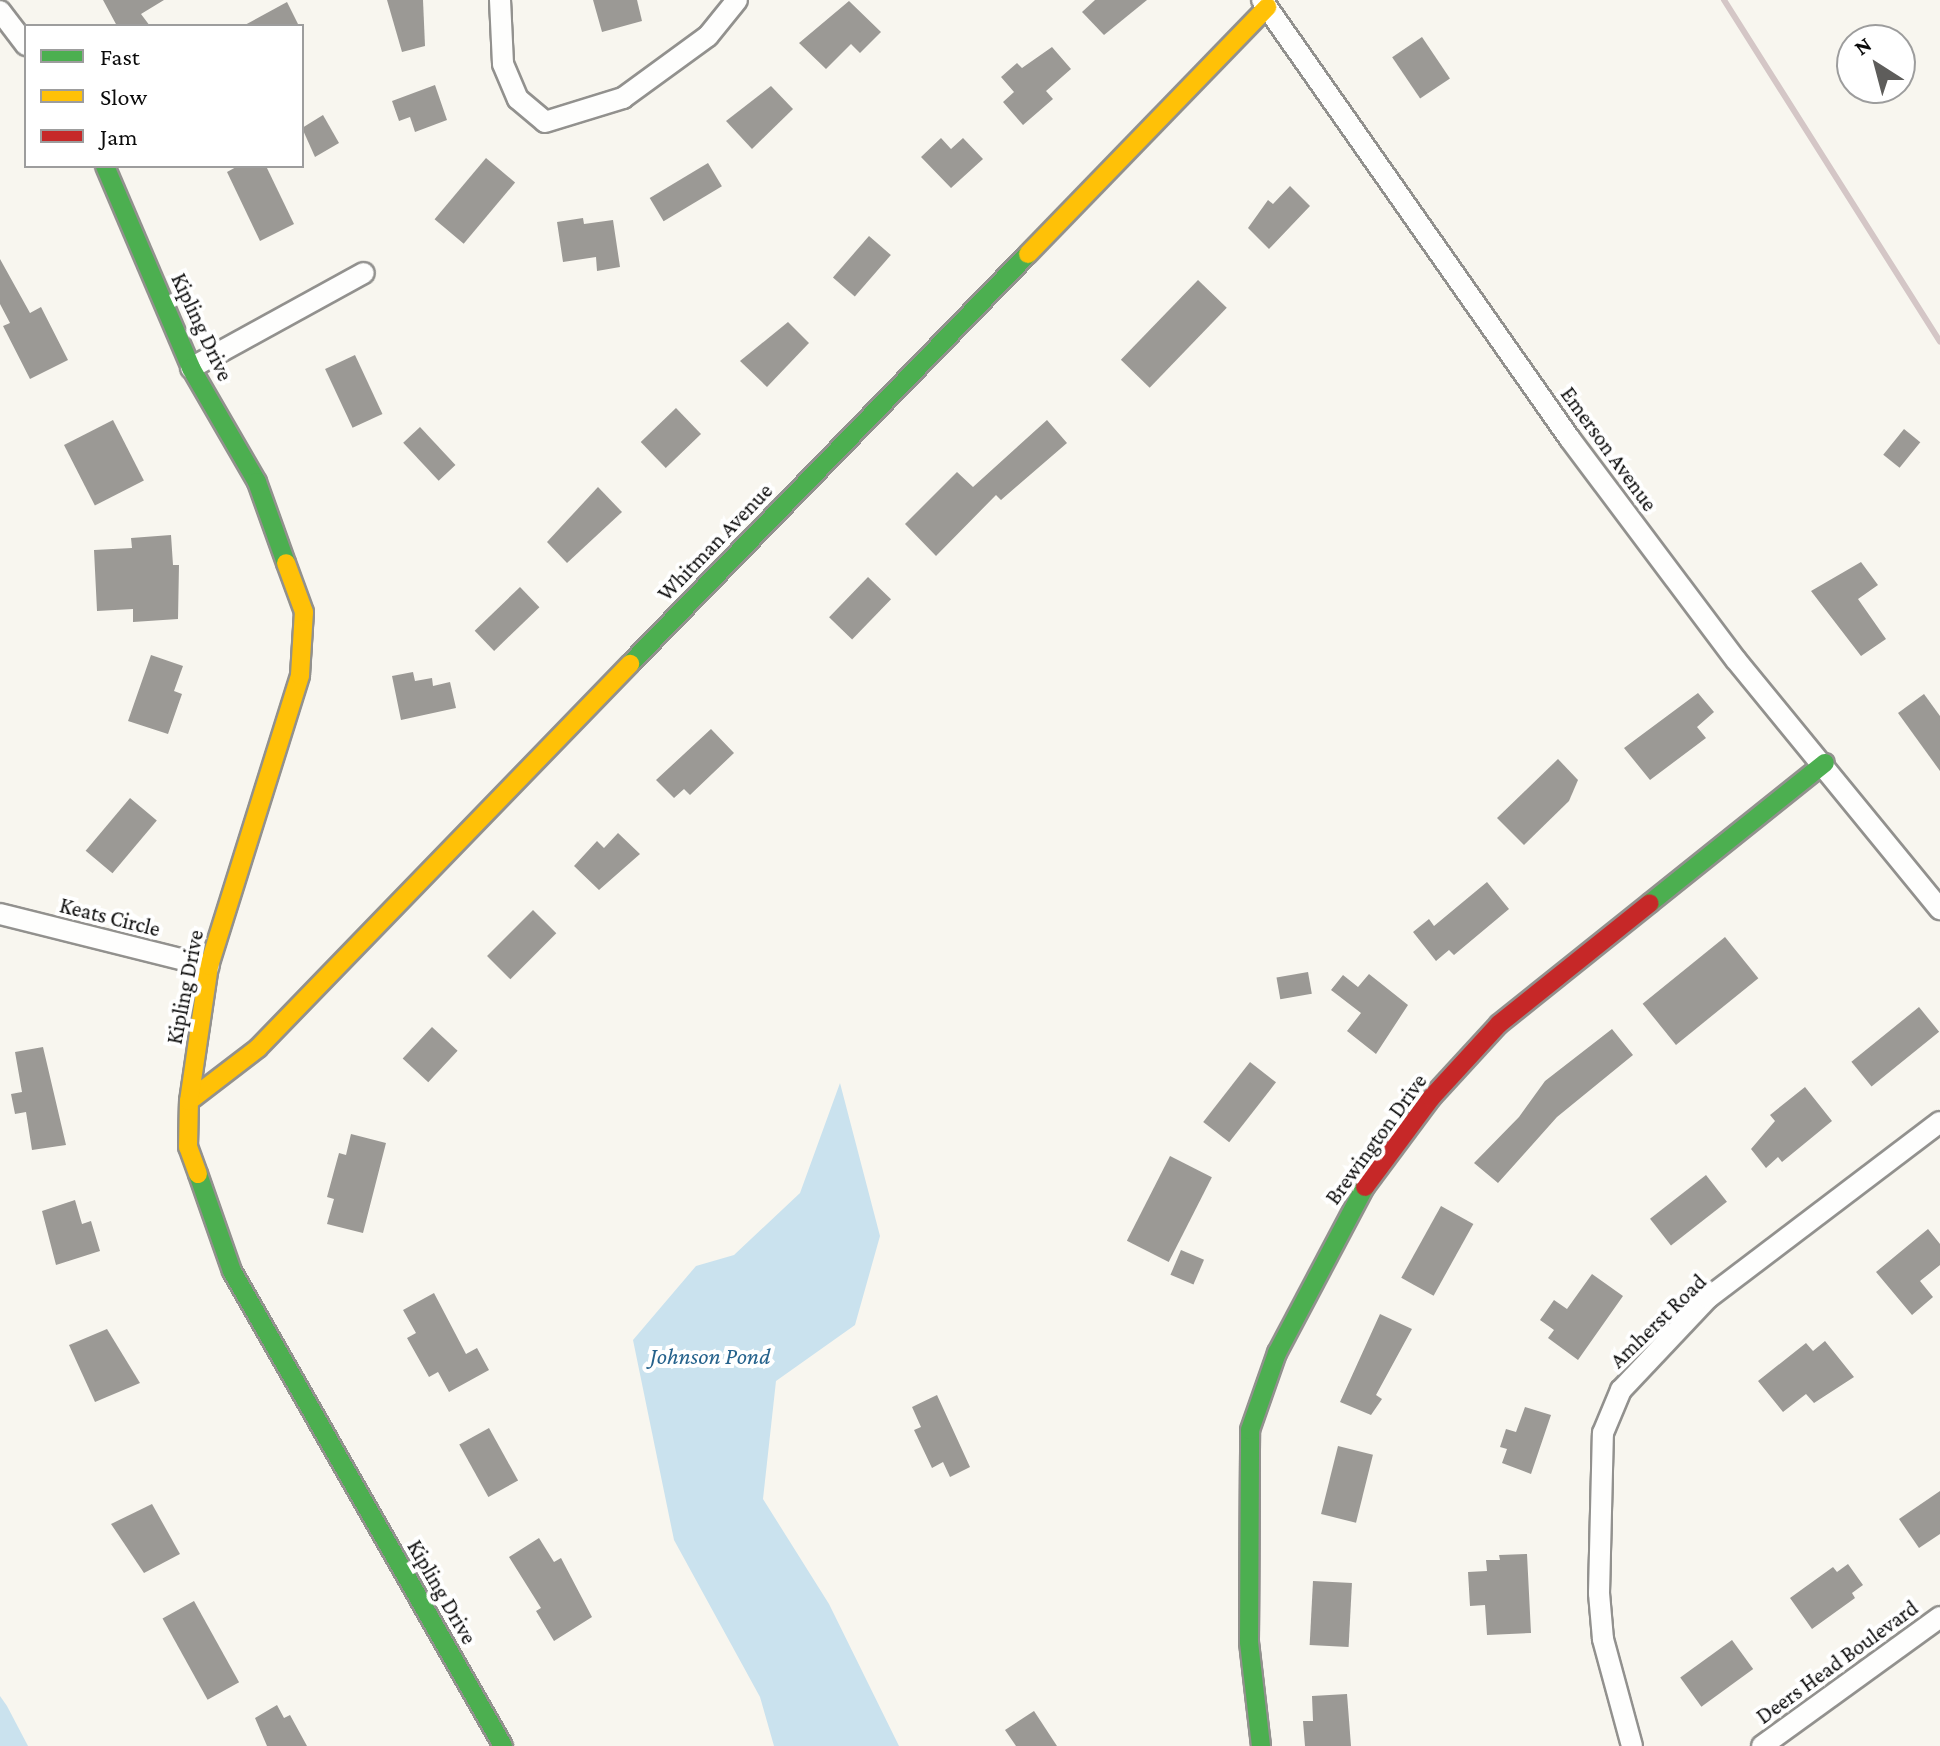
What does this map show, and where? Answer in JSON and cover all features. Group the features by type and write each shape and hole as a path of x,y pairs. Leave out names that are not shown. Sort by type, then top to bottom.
{"street":[{"path":"500,0 503,64 518,99 545,122 623,98 708,36 737,0"},
{"name":"Emerson Avenue","path":"1265,3 1570,439 1736,660 1825,763 1940,909"},
{"name":"Whitman Avenue","path":"189,1101 258,1048 1265,3"},
{"path":"0,11 24,42"},
{"name":"Kipling Drive","path":"106,168 191,368 257,482 304,612 300,675 209,966 189,1101 188,1147 232,1271 503,1746"},
{"path":"191,368 364,273"},
{"name":"Brewington Drive","path":"1261,1746 1249,1642 1250,1430 1277,1353 1359,1195 1431,1098 1499,1024 1825,763"},
{"name":"Keats Circle","path":"0,914 209,966"},
{"name":"Amherst Road","path":"1632,1746 1603,1639 1599,1593 1603,1433 1621,1390 1708,1298 1940,1122"},
{"name":"Deers Head Boulevard","path":"1762,1746 1940,1617"}],"water":[{"name":"Johnson Pond","path":"840,1083 880,1236 855,1325 776,1381 763,1499 829,1604 899,1746 774,1746 760,1697 674,1540 633,1340 696,1266 734,1255 800,1193"},
{"path":"0,1696 7,1706 28,1746 0,1746"}],"building":[{"path":"103,0 164,0 141,14 148,24 116,24"},
{"path":"387,0 423,0 425,46 402,52"},
{"path":"593,0 637,0 642,21 602,32"},
{"path":"1095,0 1147,0 1104,35 1082,12"},
{"path":"849,1 881,32 860,53 851,44 826,69 799,43"},
{"path":"287,2 298,24 247,24"},
{"path":"1422,37 1450,78 1420,99 1392,57"},
{"path":"1052,47 1071,69 1046,91 1053,99 1023,125 1003,102 1014,92 1001,77 1017,63 1022,68"},
{"path":"435,85 447,120 415,132 410,117 399,121 392,101"},
{"path":"771,86 793,109 752,149 726,121"},
{"path":"323,115 339,143 315,157 304,127"},
{"path":"941,138 951,149 963,138 983,159 951,188 921,157"},
{"path":"486,158 515,182 464,244 435,219"},
{"path":"708,163 722,186 664,221 650,198"},
{"path":"234,168 267,168 294,224 260,241 227,172"},
{"path":"1290,186 1310,206 1269,249 1248,228 1268,200 1273,204"},
{"path":"583,218 584,224 613,220 620,267 597,271 596,257 563,262 557,222"},
{"path":"869,236 891,255 855,297 833,278"},
{"path":"0,259 30,313 41,307 68,360 30,379 3,326 10,323 0,304"},
{"path":"1198,280 1227,308 1150,388 1121,360"},
{"path":"788,322 809,343 767,387 740,361"},
{"path":"355,355 382,414 353,428 325,369"},
{"path":"676,408 701,434 666,468 641,442"},
{"path":"113,420 144,481 95,506 64,445"},
{"path":"1047,420 1067,443 1001,500 996,495 936,556 905,524 957,472 973,487"},
{"path":"420,427 455,465 439,481 403,443"},
{"path":"1904,429 1920,442 1900,468 1883,455"},
{"path":"598,487 622,512 567,563 547,542"},
{"path":"171,535 173,565 179,565 178,619 133,622 133,609 97,611 94,550 132,548 131,538"},
{"path":"1861,562 1878,585 1858,599 1886,639 1861,656 1811,591"},
{"path":"868,577 891,599 852,640 829,617"},
{"path":"520,587 539,607 494,651 475,631"},
{"path":"151,655 183,666 174,691 182,694 168,734 128,721"},
{"path":"413,672 415,681 432,678 433,686 450,682 456,708 401,720 392,676"},
{"path":"1698,693 1714,712 1697,727 1706,738 1650,780 1624,748"},
{"path":"1924,694 1940,716 1940,771 1898,713"},
{"path":"711,729 734,753 690,795 684,789 674,798 656,780"},
{"path":"1558,759 1578,780 1569,801 1524,845 1497,818"},
{"path":"130,798 157,820 112,873 86,851"},
{"path":"618,833 640,854 599,890 574,866 597,841 604,848"},
{"path":"1487,882 1509,909 1454,955 1449,950 1436,961 1413,932 1429,919 1434,926"},
{"path":"533,910 556,933 510,979 487,956"},
{"path":"1725,937 1758,978 1676,1045 1643,1004"},
{"path":"1308,972 1312,994 1280,999 1276,978"},
{"path":"1369,974 1408,1005 1376,1054 1347,1031 1361,1013 1331,990 1343,975 1358,987"},
{"path":"1919,1007 1939,1032 1872,1087 1851,1062"},
{"path":"432,1027 458,1051 428,1082 403,1058"},
{"path":"1612,1029 1633,1055 1557,1117 1498,1183 1474,1163 1519,1117 1545,1081"},
{"path":"43,1047 66,1145 32,1150 26,1112 15,1114 11,1094 22,1092 15,1052"},
{"path":"1250,1062 1276,1082 1229,1142 1203,1122"},
{"path":"1805,1087 1832,1121 1782,1162 1778,1157 1766,1168 1751,1149 1775,1121 1770,1115"},
{"path":"351,1134 386,1143 363,1233 327,1224 334,1199 327,1197 339,1153 346,1155"},
{"path":"1170,1156 1212,1177 1169,1262 1127,1241"},
{"path":"1706,1175 1727,1202 1671,1246 1650,1219"},
{"path":"75,1200 82,1224 91,1221 100,1251 56,1265 42,1211"},
{"path":"1441,1206 1473,1224 1434,1296 1401,1278"},
{"path":"1928,1229 1940,1244 1940,1265 1920,1281 1933,1297 1912,1315 1876,1272"},
{"path":"1181,1250 1204,1260 1193,1285 1170,1275"},
{"path":"1592,1274 1623,1296 1578,1360 1548,1338 1554,1330 1540,1320 1554,1300 1567,1309"},
{"path":"434,1293 466,1354 477,1348 489,1370 449,1392 438,1372 429,1377 407,1338 416,1333 403,1310"},
{"path":"1380,1314 1412,1329 1376,1395 1382,1399 1371,1415 1340,1402"},
{"path":"107,1329 140,1383 95,1402 69,1345"},
{"path":"1825,1341 1854,1377 1814,1403 1806,1394 1783,1412 1758,1381 1806,1343 1813,1351"},
{"path":"937,1395 970,1467 950,1477 943,1462 932,1468 914,1430 921,1427 912,1407"},
{"path":"1525,1407 1551,1415 1531,1474 1502,1463 1507,1449 1500,1447 1506,1429 1516,1432"},
{"path":"489,1428 518,1480 488,1497 459,1444"},
{"path":"1338,1446 1373,1455 1356,1523 1321,1514"},
{"path":"1940,1491 1940,1534 1919,1548 1899,1519"},
{"path":"152,1504 180,1554 144,1573 111,1524"},
{"path":"539,1538 554,1562 561,1558 592,1617 554,1641 536,1611 541,1608 509,1557"},
{"path":"1527,1554 1531,1633 1487,1635 1485,1605 1470,1606 1468,1572 1487,1571 1486,1560 1500,1560 1499,1555"},
{"path":"1848,1564 1863,1585 1852,1593 1855,1598 1812,1629 1790,1598 1833,1567 1837,1572"},
{"path":"1313,1581 1352,1583 1349,1647 1310,1645"},
{"path":"194,1601 239,1682 208,1700 163,1618"},
{"path":"1732,1640 1753,1669 1701,1707 1680,1678"},
{"path":"1347,1694 1351,1746 1305,1746 1303,1721 1313,1721 1312,1696"},
{"path":"277,1705 284,1718 290,1715 307,1746 267,1746 255,1718"},
{"path":"1034,1711 1057,1746 1016,1746 1005,1730"}],"railway":[{"path":"1724,0 1940,342"}],"traffic: fast":[{"path":"106,168 191,368 257,482 286,563"},
{"path":"630,664 1028,254"},
{"path":"1650,903 1825,763"},
{"path":"198,1174 232,1271 503,1746"},
{"path":"1261,1746 1249,1642 1250,1430 1277,1353 1365,1187"}],"traffic: slow":[{"path":"1028,254 1267,7"},
{"path":"198,1174 188,1147 189,1101 209,966 300,675 304,612 286,563"},
{"path":"189,1101 258,1048 630,664"}],"traffic: jam":[{"path":"1365,1187 1431,1098 1499,1024 1650,903"}]}
